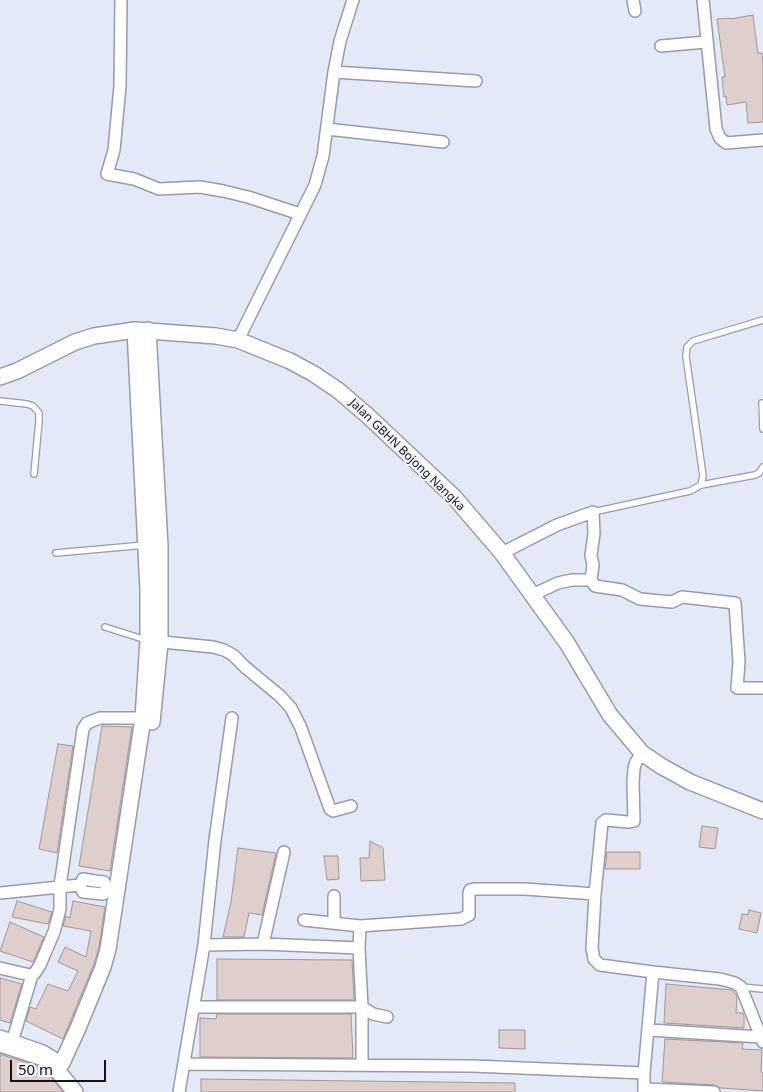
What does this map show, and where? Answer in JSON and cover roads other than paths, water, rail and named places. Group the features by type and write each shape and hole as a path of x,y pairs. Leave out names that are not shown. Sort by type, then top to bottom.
{"street":[{"path":"121,0 120,86 114,150 107,174 134,179 159,189 200,187 223,191 300,214"},
{"path":"238,340 315,185 328,129 334,72 340,41 353,0"},
{"path":"703,0 716,129 720,138 726,144 763,140"},
{"path":"661,46 706,42"},
{"path":"334,72 476,81"},
{"path":"328,129 443,142"},
{"path":"63,1069 112,965 117,891 154,642 147,545 141,330"},
{"path":"117,891 153,717 154,642 160,546 141,330"},
{"name":"Jalan GBHN Bojong Nangka","path":"0,377 17,371 75,342 94,336 141,330 216,336 238,340 290,361 314,374 339,391 368,416 454,496 502,553 532,594 567,643 610,715 642,753 682,778 763,811"},
{"path":"502,553 557,525 593,512 594,534 591,555 593,566 591,580 596,586 622,590 640,599 672,602 682,597 736,603 737,688 763,688"},
{"path":"532,594 558,583 572,580 591,580"},
{"path":"154,642 213,647 233,655 245,668 280,696 291,708 301,728 330,809 333,811 352,806"},
{"path":"13,1039 32,975 40,965 54,932 60,909 60,886 83,729 87,723 100,718 143,718"},
{"path":"179,1092 204,944 215,840 232,718"},
{"path":"642,753 634,768 634,821 606,820 602,823 595,894 592,956 604,966 720,979 735,983 741,987 762,1039 649,1030"},
{"path":"263,944 284,852"},
{"path":"0,893 80,885 83,892 103,894 117,891"},
{"path":"304,920 360,926 465,918 469,915 470,911 469,893 470,890 474,889 525,889 595,894"},
{"path":"334,896 334,923"},
{"path":"360,926 358,948 362,1006 362,1065"},
{"path":"204,944 263,944 358,948"},
{"path":"0,968 32,975"},
{"path":"653,972 644,1090 714,1092"},
{"path":"194,1007 362,1006 373,1014 387,1017"},
{"path":"0,1036 43,1051 86,1092"},
{"path":"0,1046 43,1060 63,1069 75,1092"},
{"path":"184,1064 508,1067 644,1073"}],"lane":[{"path":"701,486 703,476 686,356 687,347 693,341 763,320"},
{"path":"0,401 27,404 33,406 39,413 40,421 34,474"},
{"path":"762,403 763,429"},
{"path":"593,512 755,475 763,467"},
{"path":"56,553 147,545"},
{"path":"105,627 154,642"},
{"path":"741,987 763,989"}]}
